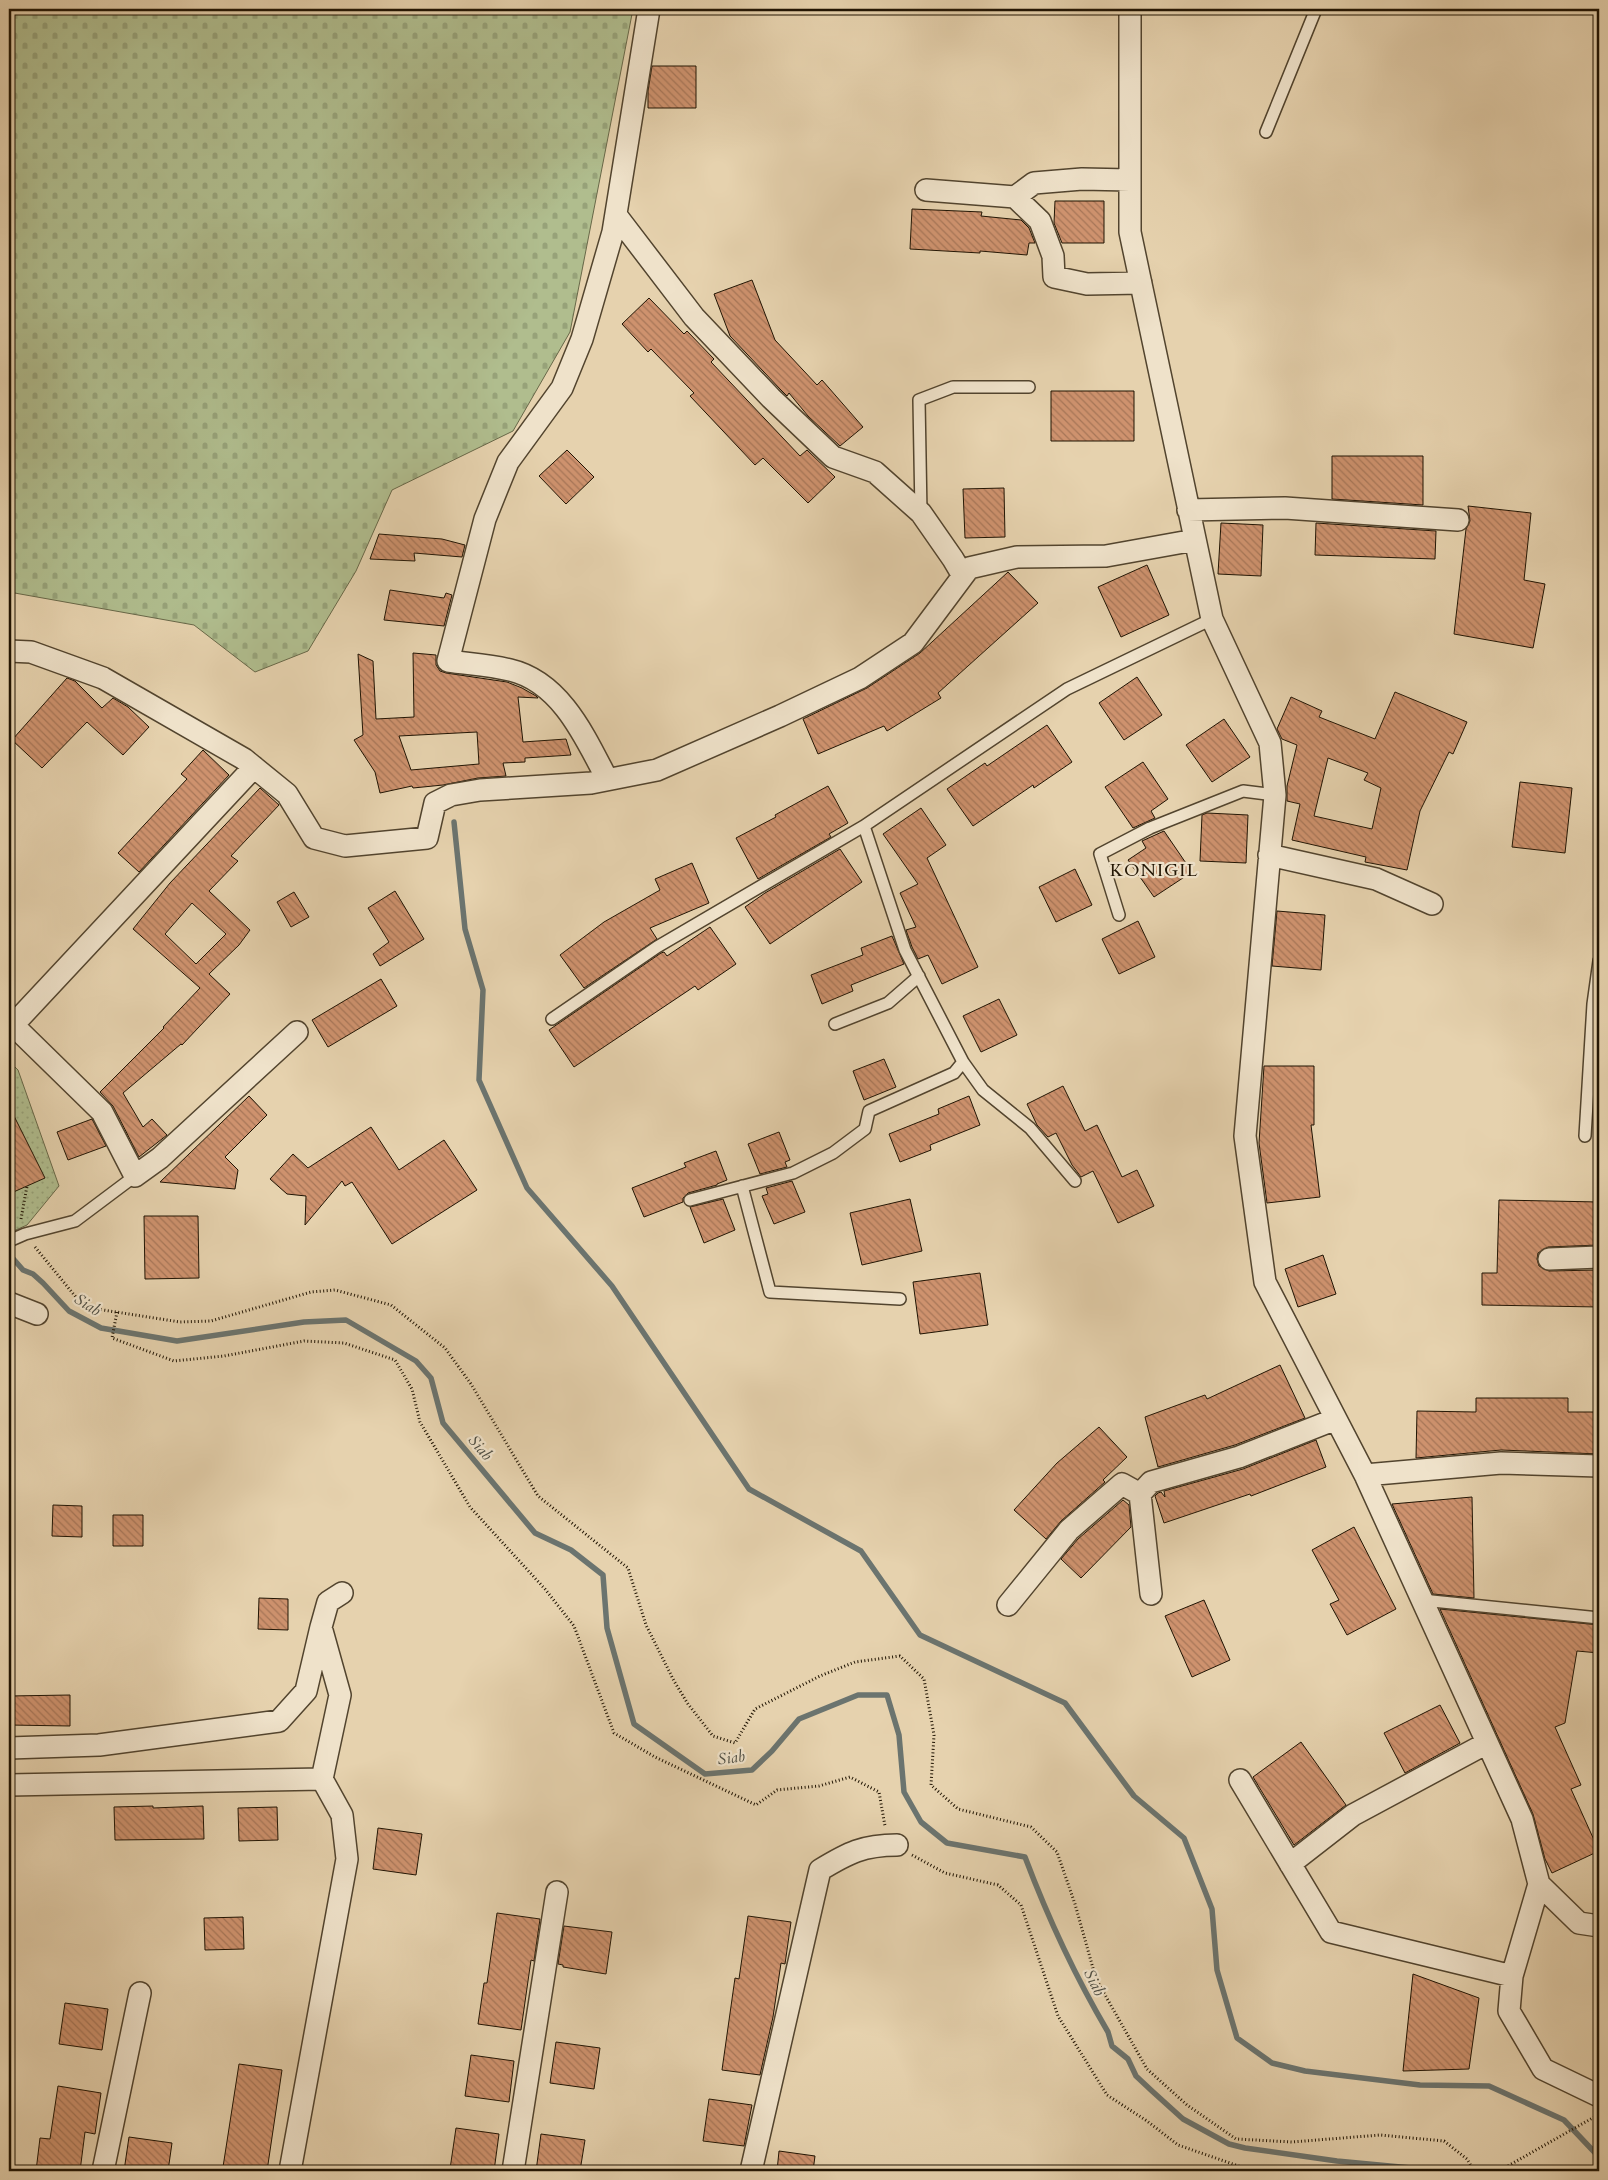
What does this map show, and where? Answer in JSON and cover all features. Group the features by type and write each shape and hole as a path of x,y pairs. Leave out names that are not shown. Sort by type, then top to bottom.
{"street":[{"path":"607,780 578,723 537,682 511,670 448,661 485,520 508,462 562,388 582,339 613,232 649,9"},
{"path":"1130,9 1130,232 1212,619 1270,743 1275,795 1245,1136 1265,1282 1366,1475 1522,1819 1539,1884 1512,1976 1509,2010 1543,2069 1599,2096"},
{"path":"926,190 1015,196 1034,182 1082,179 1130,180"},
{"path":"1015,196 1040,221 1053,256 1054,277 1087,284 1141,283"},
{"path":"616,215 694,317 771,398 833,458 875,472 921,513 963,576"},
{"path":"1188,510 1284,508 1458,520"},
{"path":"9,651 31,652 103,678 244,759 288,794 314,838 346,846 427,838 435,803 451,795 480,790 591,783 657,770 780,716 860,678 913,643 969,568 1017,557 1106,556 1195,540"},
{"path":"254,767 11,1024 102,1112 135,1176 160,1158 297,1032"},
{"path":"1269,855 1376,879 1432,904"},
{"path":"1549,1259 1599,1257"},
{"path":"9,1303 37,1314"},
{"path":"1151,1594 1140,1494 1151,1482 1239,1457 1336,1420"},
{"path":"1366,1475 1501,1464 1599,1466"},
{"path":"1008,1605 1069,1530 1122,1484 1140,1494"},
{"path":"9,1748 99,1745 279,1721 306,1691 328,1602 342,1593"},
{"path":"290,2171 347,1859 342,1815 322,1779 340,1695 321,1627"},
{"path":"1290,1864 1353,1815 1487,1743"},
{"path":"9,1785 322,1779"},
{"path":"1240,1780 1331,1932 1512,1976"},
{"path":"751,2171 820,1870 851,1852 880,1846 896,1846"},
{"path":"1539,1884 1579,1923 1599,1926"},
{"path":"513,2171 557,1892"},
{"path":"103,2171 140,1993"}],"lane":[{"path":"1266,132 1316,9"},
{"path":"921,513 919,400 953,387 1029,387"},
{"path":"552,1019 657,947 864,826 1067,689 1212,619"},
{"path":"1119,916 1100,854 1150,828 1244,791 1275,795"},
{"path":"864,826 905,950 963,1062 983,1090 1030,1128 1075,1181"},
{"path":"1584,1136 1593,1004 1599,961"},
{"path":"835,1024 888,1003 919,976"},
{"path":"690,1200 793,1173 833,1153 865,1129 869,1111 954,1073 963,1062"},
{"path":"11,1240 24,1234 75,1222 135,1176"},
{"path":"742,1186 770,1292 900,1299"},
{"path":"1422,1600 1599,1618"}],"path":[{"path":"16,1220 23,1218 27,1186"},
{"path":"24,1234 84,1307 180,1322 211,1321 311,1292 335,1290 391,1305 445,1348 471,1384 538,1496 628,1568 646,1625 674,1681 688,1704 713,1736 735,1743 755,1709 820,1676 855,1662 900,1656 924,1679 934,1734 931,1785 958,1809 1031,1827 1057,1852 1075,1904 1096,1978 1147,2069 1187,2105 1236,2139 1292,2142 1380,2135 1444,2141 1467,2159 1474,2171"},
{"path":"117,1312 112,1338 174,1361 224,1356 304,1341 344,1343 395,1360 412,1389 420,1422 470,1507 545,1589 574,1626 614,1733 654,1757 756,1805 776,1790 819,1786 850,1777 879,1792 885,1829 896,1846 945,1874 998,1885 1021,1905 1058,2016 1107,2095 1147,2121 1178,2145 1253,2171"},
{"path":"1499,2171 1599,2114"}],"green space":[{"path":"9,9 633,9 570,332 513,431 392,490 356,571 308,651 255,672 194,625 9,592"},
{"path":"9,1061 18,1070 59,1186 27,1225 9,1233"}],"building":[{"path":"652,66 696,66 696,108 648,108 648,91"},
{"path":"1055,201 1104,201 1104,243 1062,243 1054,223"},
{"path":"912,209 982,212 981,216 1021,220 1029,228 1035,243 1029,243 1027,255 980,251 980,253 910,249"},
{"path":"752,280 775,340 817,385 822,380 863,427 840,446 808,416 789,393 787,396 780,389 730,336 714,294"},
{"path":"649,298 684,334 687,331 714,359 711,362 800,456 807,450 835,477 808,503 763,458 755,465 690,396 694,393 651,349 648,352 622,324"},
{"path":"1051,391 1134,391 1134,441 1051,441"},
{"path":"567,450 594,477 566,504 539,476"},
{"path":"1332,456 1423,456 1423,505 1332,499"},
{"path":"1004,488 1005,537 965,538 963,489"},
{"path":"1468,506 1531,513 1524,580 1545,584 1533,648 1454,634 1466,529 1470,521"},
{"path":"1221,523 1263,525 1261,576 1218,574"},
{"path":"1316,523 1436,531 1435,559 1315,555"},
{"path":"379,534 442,539 465,545 462,557 414,553 415,561 370,559"},
{"path":"1147,565 1169,615 1121,637 1098,587"},
{"path":"1008,572 1038,603 938,693 941,698 887,731 884,726 818,754 803,719 867,688 920,653"},
{"path":"390,590 444,598 446,593 452,595 444,626 384,620"},
{"path":"413,653 436,655 436,665 440,671 507,682 536,696 538,698 518,697 523,742 566,739 571,755 525,758 525,762 503,763 506,776 478,778 443,785 413,788 412,786 380,793 375,772 354,740 363,735 358,654 373,661 376,719 414,717","holes":["477,732 479,764 411,770 399,736"]},
{"path":"1137,677 1162,715 1124,740 1099,703"},
{"path":"67,678 75,681 102,708 113,698 128,707 149,727 123,755 87,722 42,768 12,740"},
{"path":"1395,692 1467,722 1453,754 1449,752 1420,811 1407,870 1365,862 1366,857 1292,840 1300,804 1287,801 1287,786 1297,745 1282,739 1277,729 1291,697 1322,711 1319,717 1375,739","holes":["1328,758 1368,773 1364,780 1381,788 1372,829 1314,816"]},
{"path":"1224,719 1250,757 1212,782 1186,745"},
{"path":"1047,725 1072,762 1034,788 1033,785 973,826 947,789 985,763 987,766"},
{"path":"203,750 229,775 139,872 118,853 187,779 181,774"},
{"path":"1143,762 1168,799 1151,811 1155,818 1133,828 1105,787"},
{"path":"1520,782 1572,788 1565,853 1512,847"},
{"path":"828,786 848,823 829,834 831,837 758,879 736,838"},
{"path":"260,788 279,805 231,856 238,861 209,891 250,930 239,945 209,974 230,994 182,1045 123,1093 143,1127 152,1119 167,1135 139,1157 113,1106 100,1092 164,1028 200,988 133,929 170,883","holes":["192,903 226,934 196,964 165,934"]},
{"path":"921,808 946,845 927,858 978,967 942,984 928,955 918,959 912,947 906,930 916,927 900,893 918,884 883,834"},
{"path":"1207,813 1248,815 1246,863 1200,861 1202,815"},
{"path":"1164,831 1192,872 1154,897 1128,860 1146,848 1142,841"},
{"path":"840,849 862,882 770,944 745,907 765,893"},
{"path":"692,863 709,903 650,928 657,939 584,988 560,955 604,922 660,890 655,879"},
{"path":"1075,869 1092,905 1056,922 1039,887"},
{"path":"395,891 424,939 380,966 373,954 389,942 368,908"},
{"path":"294,892 309,917 291,927 277,902"},
{"path":"1277,911 1325,915 1321,970 1272,966"},
{"path":"1138,921 1155,957 1119,974 1102,939"},
{"path":"710,927 736,964 698,990 695,986 574,1067 549,1030 661,953 664,952 667,956"},
{"path":"892,936 904,964 851,985 853,991 822,1004 811,975 863,955 861,948"},
{"path":"381,979 397,1006 328,1047 312,1020"},
{"path":"999,999 1017,1035 981,1052 963,1016"},
{"path":"884,1059 896,1087 864,1100 853,1071"},
{"path":"1264,1066 1314,1066 1314,1125 1311,1125 1320,1197 1267,1203 1259,1143"},
{"path":"1063,1086 1085,1131 1097,1125 1122,1177 1137,1170 1154,1206 1118,1223 1093,1171 1081,1177 1072,1165 1056,1133 1048,1137 1037,1125 1027,1104"},
{"path":"249,1096 267,1115 225,1157 238,1170 235,1189 160,1182"},
{"path":"969,1096 980,1125 930,1145 931,1150 900,1162 889,1134 939,1114 938,1109"},
{"path":"9,1106 45,1178 9,1194"},
{"path":"92,1119 106,1146 68,1160 57,1132"},
{"path":"371,1127 399,1170 444,1140 477,1190 392,1244 352,1182 345,1186 342,1181 305,1225 306,1196 287,1194 270,1179 293,1154 308,1168"},
{"path":"779,1132 790,1160 785,1162 787,1167 760,1174 748,1144"},
{"path":"716,1151 727,1180 717,1185 688,1193 683,1198 683,1202 644,1217 632,1188 686,1167 684,1163"},
{"path":"792,1181 805,1212 774,1224 762,1196 768,1194 766,1188"},
{"path":"723,1199 735,1230 704,1243 690,1207"},
{"path":"910,1199 922,1251 862,1265 850,1213"},
{"path":"1499,1200 1599,1202 1598,1245 1548,1247 1538,1253 1537,1259 1539,1266 1549,1271 1597,1270 1597,1274 1599,1274 1599,1307 1482,1305 1482,1273 1497,1273"},
{"path":"144,1216 198,1216 199,1278 145,1279"},
{"path":"1323,1255 1336,1294 1298,1307 1285,1269"},
{"path":"980,1273 988,1325 920,1334 913,1282"},
{"path":"1280,1365 1305,1418 1235,1445 1158,1467 1145,1417 1205,1395 1207,1399"},
{"path":"1476,1398 1568,1398 1568,1412 1599,1412 1599,1454 1501,1450 1416,1458 1417,1411 1476,1412"},
{"path":"1099,1427 1127,1457 1103,1480 1105,1482 1061,1521 1046,1539 1014,1510 1057,1463"},
{"path":"1316,1440 1326,1467 1251,1496 1250,1494 1164,1523 1155,1496 1158,1493 1161,1492 1165,1497 1164,1491 1243,1469"},
{"path":"1472,1497 1474,1598 1433,1594 1392,1504"},
{"path":"1123,1500 1129,1505 1131,1527 1081,1578 1061,1559 1078,1539"},
{"path":"53,1505 82,1506 82,1537 52,1536"},
{"path":"113,1515 143,1515 143,1546 113,1546"},
{"path":"1354,1527 1396,1609 1347,1635 1330,1604 1339,1600 1312,1550"},
{"path":"259,1598 288,1599 288,1630 258,1629"},
{"path":"1204,1600 1230,1660 1192,1677 1165,1616"},
{"path":"1440,1609 1599,1625 1599,1653 1577,1651 1565,1723 1555,1727 1581,1785 1571,1789 1599,1851 1552,1873 1545,1859 1533,1814"},
{"path":"70,1695 70,1726 9,1725 9,1696"},
{"path":"1440,1705 1460,1743 1405,1773 1384,1733"},
{"path":"1301,1742 1346,1805 1294,1845 1253,1777"},
{"path":"153,1806 153,1808 203,1806 204,1839 115,1840 114,1807"},
{"path":"277,1807 278,1840 239,1841 238,1808"},
{"path":"378,1828 422,1834 416,1875 373,1869"},
{"path":"497,1913 540,1919 534,1961 531,1960 521,2030 478,2024 484,1983 487,1983"},
{"path":"748,1916 791,1922 785,1964 781,1963 773,2017 760,2075 722,2070 735,1978 739,1979"},
{"path":"243,1917 244,1949 205,1950 204,1918"},
{"path":"564,1926 612,1932 606,1974 563,1967 563,1965 558,1964"},
{"path":"1413,1974 1479,1998 1469,2069 1403,2071"},
{"path":"65,2003 108,2009 102,2050 59,2044"},
{"path":"556,2042 600,2048 594,2089 550,2083"},
{"path":"471,2055 514,2061 509,2102 465,2096"},
{"path":"239,2064 282,2070 267,2171 223,2167"},
{"path":"58,2086 101,2093 95,2134 85,2132 80,2171 36,2171 40,2138 50,2139"},
{"path":"709,2099 752,2105 744,2146 703,2141"},
{"path":"456,2128 499,2134 494,2171 450,2169"},
{"path":"541,2134 585,2140 580,2171 536,2171"},
{"path":"129,2137 172,2143 168,2171 124,2171"},
{"path":"779,2151 815,2156 813,2171 777,2171"}],"waterway":[{"path":"454,822 465,929 483,990 479,1080 527,1188 612,1286 749,1489 861,1551 920,1635 1065,1703 1134,1796 1184,1838 1212,1909 1217,1970 1237,2038 1272,2063 1305,2071 1420,2085 1489,2086 1564,2120 1599,2157"},
{"name":"Siab","path":"9,1254 23,1270 33,1274 43,1283 69,1311 101,1328 177,1341 304,1322 346,1320 416,1361 431,1378 443,1423 535,1533 571,1550 603,1575 607,1628 634,1724 705,1774 752,1770 772,1751 799,1719 858,1695 887,1695 899,1735 904,1792 921,1822 947,1843 1025,1857 1063,1946 1084,1990 1108,2032 1112,2046 1128,2059 1136,2076 1183,2119 1229,2144 1245,2148 1337,2161 1411,2168 1417,2171"}],"district":[{"name":"KONIGIL","path":"1154,870"}]}
